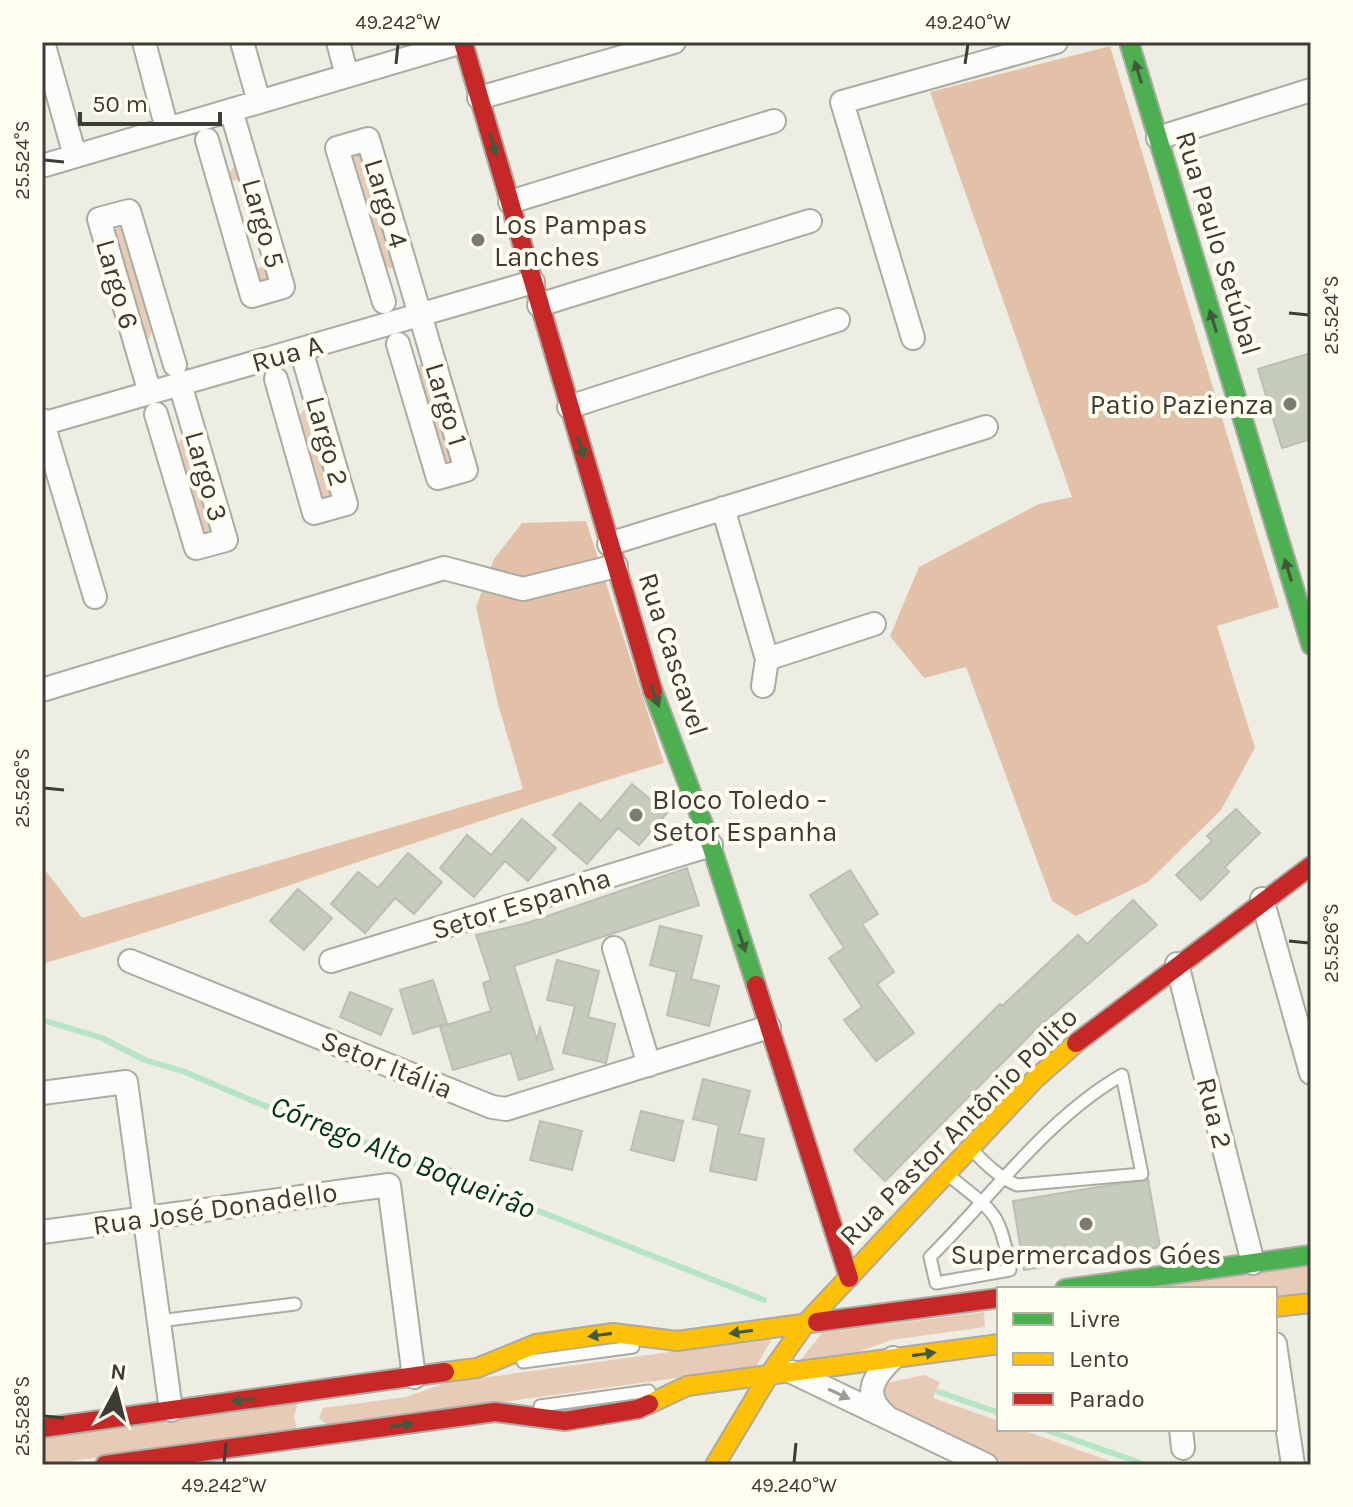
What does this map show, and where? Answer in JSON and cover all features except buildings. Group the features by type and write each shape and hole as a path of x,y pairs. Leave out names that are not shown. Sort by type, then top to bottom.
{"main road":[{"name":"Rua Cascavel","path":"462,42 649,681 711,845 849,1278"},
{"name":"Rua Paulo Setúbal","path":"1129,42 1311,645"},
{"name":"Rua Pastor Antônio Polito","path":"715,1465 738,1426 780,1373 805,1324 1058,1059 1262,899 1303,876 1311,866"},
{"path":"1079,1287 1311,1255"},
{"path":"862,1263 867,1292 888,1312"},
{"path":"42,1428 171,1410 313,1404 414,1377 477,1368 536,1344 613,1333 677,1341 997,1298"},
{"path":"975,1301 989,1304 997,1317"},
{"path":"1277,1307 1311,1303"},
{"path":"105,1465 495,1412 565,1421 638,1409 687,1386 990,1345"},
{"path":"709,1383 729,1401 738,1426"},
{"path":"313,1404 313,1429 325,1435"}],"street":[{"path":"43,42 75,156"},
{"path":"144,42 167,129"},
{"path":"242,42 259,102"},
{"path":"338,42 347,76"},
{"path":"42,166 462,42"},
{"path":"479,98 674,42"},
{"path":"913,338 842,102 1056,42"},
{"path":"1158,138 1311,90"},
{"name":"Largo 5","path":"207,140 252,296 283,287 231,110"},
{"path":"510,202 774,121"},
{"name":"Largo 4","path":"384,302 337,148 368,139 420,314"},
{"path":"219,181 241,147"},
{"name":"Largo 6","path":"153,403 99,219 129,211 178,374"},
{"path":"539,305 810,221"},
{"path":"375,272 412,285"},
{"name":"Rua A","path":"42,423 153,403 178,374 301,350 533,282"},
{"name":"Largo 1","path":"398,344 438,478 466,470 420,314"},
{"path":"569,407 838,320"},
{"path":"142,366 163,325"},
{"path":"406,372 429,343"},
{"name":"Largo 2","path":"276,379 314,513 346,504 301,350"},
{"name":"Largo 3","path":"153,403 196,548 226,540 178,374"},
{"path":"287,419 312,387"},
{"path":"167,453 189,415"},
{"path":"42,423 95,597"},
{"path":"609,544 986,427"},
{"path":"723,508 767,659 763,686"},
{"path":"42,690 444,568 523,589 616,566"},
{"path":"767,659 874,624"},
{"name":"Setor Espanha","path":"331,961 711,845"},
{"path":"1262,899 1311,1073"},
{"path":"614,948 649,1065"},
{"name":"Setor Itália","path":"130,961 492,1107 521,1105 769,1027"},
{"name":"Rua 2","path":"1177,964 1253,1263"},
{"path":"42,1093 126,1082 171,1410"},
{"name":"Rua José Donadello","path":"42,1232 389,1185 414,1377"},
{"path":"1277,1357 1293,1465"},
{"path":"886,1416 873,1405 870,1388 878,1372 893,1358"},
{"path":"780,1373 886,1416 986,1465"}],"lane":[{"path":"947,1174 983,1201 995,1212 1003,1230 1010,1270 936,1283 930,1257 983,1201 1004,1179 1093,1092 1122,1075 1142,1174 1069,1183 1017,1185 1004,1179 970,1148"},
{"path":"159,1321 295,1304"}],"shaded area":[{"path":"1110,46 1279,607 1217,626 1255,748 1221,810 1148,882 1076,916 1052,901 966,667 924,678 890,636 919,567 1039,504 1072,497 930,92"},
{"path":"364,147 401,272 379,264 346,152"},
{"path":"239,159 245,177 229,182 254,269 270,265 275,284 255,289 223,182"},
{"path":"125,218 156,323 144,349 107,223"},
{"path":"424,359 456,461 444,465 414,371"},
{"path":"310,402 339,500 320,505 295,421"},
{"path":"187,429 219,536 199,542 173,453"},
{"path":"586,521 664,763 42,964 42,866 82,918 523,789 498,704 476,607 494,559 522,523"},
{"path":"1311,1265 1311,1292 1277,1297 1277,1287 1143,1287"},
{"path":"984,1312 985,1327 891,1340 850,1355 799,1362 822,1333"},
{"path":"772,1338 756,1367 328,1426 319,1418 323,1408 406,1397 445,1383"},
{"path":"924,1375 940,1382 933,1398 997,1420 997,1431 1026,1431 1121,1465 1008,1465 885,1402 883,1389 887,1383"},
{"path":"298,1402 294,1416 297,1431 42,1465 42,1437"}],"waterway":[{"name":"Córrego Alto Boqueirão","path":"42,1020 102,1038 145,1060 185,1072 265,1106 304,1116 415,1164 444,1167 483,1189 764,1300"},
{"name":"Córrego Alto Boqueirão","path":"939,1392 997,1412"},
{"name":"Córrego Alto Boqueirão","path":"1050,1431 1146,1465"}],"traffic: fast":[{"path":"1129,42 1311,645"},
{"path":"653,691 711,845 756,985"},
{"path":"1079,1287 1311,1255"}],"traffic: slow":[{"path":"715,1465 769,1375 805,1324 1035,1079 1076,1043"},
{"path":"1277,1307 1311,1303"},
{"path":"445,1372 477,1368 536,1344 613,1333 677,1341 817,1322"},
{"path":"649,1404 687,1386 997,1344"}],"traffic: jam":[{"path":"463,42 653,691"},
{"path":"1076,1043 1311,866"},
{"path":"756,985 849,1278"},
{"path":"817,1322 997,1298"},
{"path":"42,1428 445,1372"},
{"path":"105,1465 495,1412 565,1421 638,1409 649,1404"}],"place":[{"name":"Los Pampas Lanches","path":"478,240"},
{"name":"Patio Pazienza","path":"1290,404"},
{"name":"Bloco Toledo - Setor Espanha","path":"636,815"},
{"name":"Supermercados Góes","path":"1086,1224"}]}
